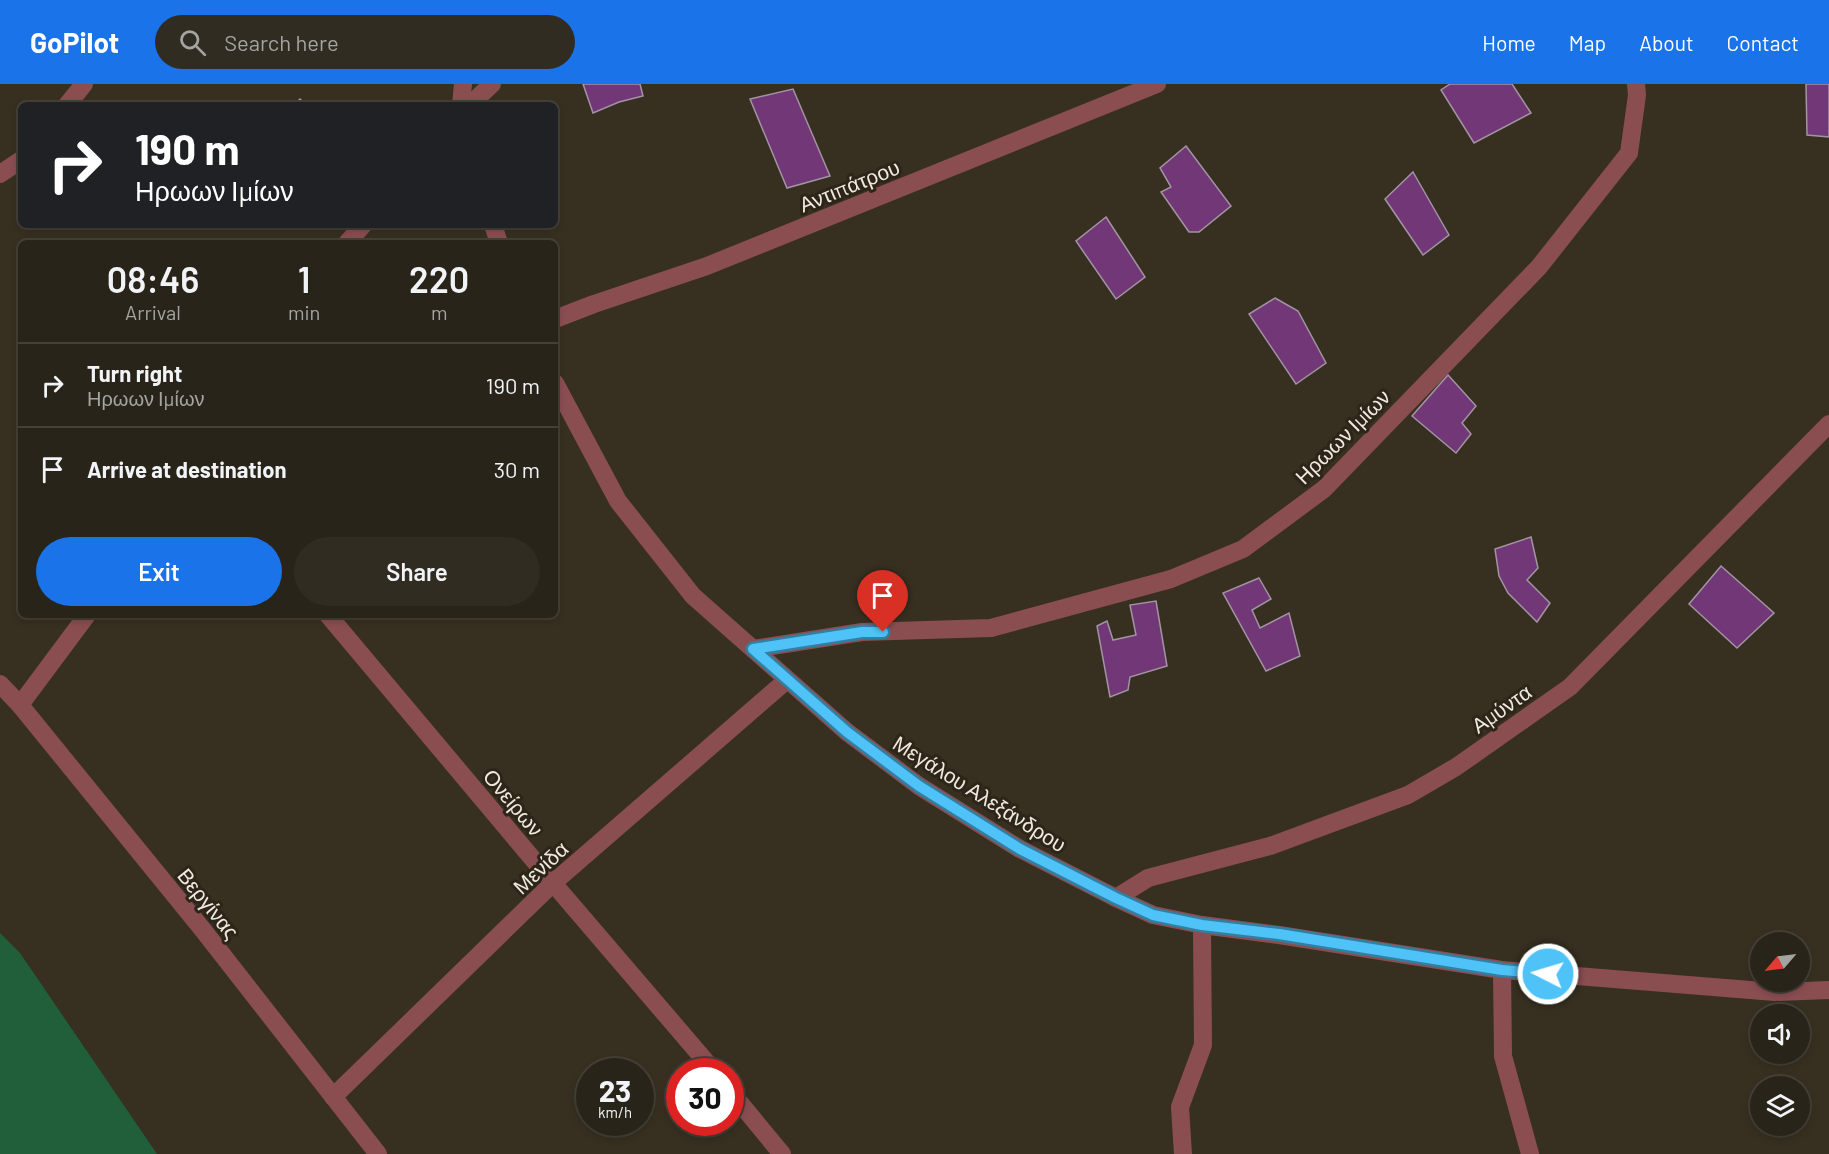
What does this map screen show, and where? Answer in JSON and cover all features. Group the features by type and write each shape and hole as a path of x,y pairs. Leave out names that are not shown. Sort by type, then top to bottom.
{"street":[{"path":"69,102 84,84"},
{"path":"461,102 463,84"},
{"path":"473,102 492,84"},
{"name":"Αντιπάτρου","path":"558,318 707,266 1156,84"},
{"name":"Ηρωων Ιμίων","path":"753,649 862,632 991,628 1171,579 1243,549 1324,489 1539,267 1629,153 1637,95 1636,84"},
{"path":"0,174 18,162"},
{"path":"350,240 360,228"},
{"name":"Μεγάλου Αλεξάνδρου","path":"558,389 618,501 693,596 847,732 919,786 1020,849 1116,898 1153,915 1202,925 1279,934 1502,970 1775,992 1829,990"},
{"name":"Αμύντα","path":"1116,898 1148,878 1270,846 1408,795 1456,767 1570,687 1829,424"},
{"path":"20,705 85,618"},
{"name":"Ονείρων","path":"331,618 553,884 703,1058"},
{"name":"Μενίδα","path":"333,1096 553,884 787,680"},
{"name":"Βεργίνας","path":"0,684 20,705 202,930 378,1154"},
{"path":"1184,1154 1180,1107 1203,1045 1202,925"},
{"path":"1502,970 1503,1056 1530,1154"},
{"path":"744,1108 782,1154"}],"green space":[{"path":"0,933 20,953 157,1154 0,1154"}],"building":[{"path":"583,84 640,84 643,96 619,102 593,113"},
{"path":"1450,84 1512,84 1531,113 1474,143 1441,90"},
{"path":"1806,84 1829,84 1829,137 1807,135"},
{"path":"793,89 830,176 787,188 750,99"},
{"path":"1186,146 1231,206 1199,232 1189,232 1161,192 1171,187 1160,168"},
{"path":"1413,172 1449,235 1423,255 1385,199"},
{"path":"1106,217 1145,277 1116,299 1076,241"},
{"path":"1275,298 1298,311 1326,363 1296,384 1249,314"},
{"path":"1448,375 1476,406 1462,423 1471,434 1456,453 1412,416"},
{"path":"1531,537 1538,568 1527,580 1550,603 1537,622 1508,593 1499,576 1495,549"},
{"path":"1721,566 1774,613 1737,648 1689,604"},
{"path":"1259,578 1271,599 1252,610 1260,628 1289,613 1300,656 1266,671 1223,593"},
{"path":"1156,601 1167,666 1130,677 1128,690 1110,697 1097,626 1107,621 1113,640 1136,635 1130,605"}],"route":[{"path":"883,632 862,632 753,649 847,732 919,786 1020,849 1153,915 1202,925 1279,934 1502,970 1548,974"}]}
